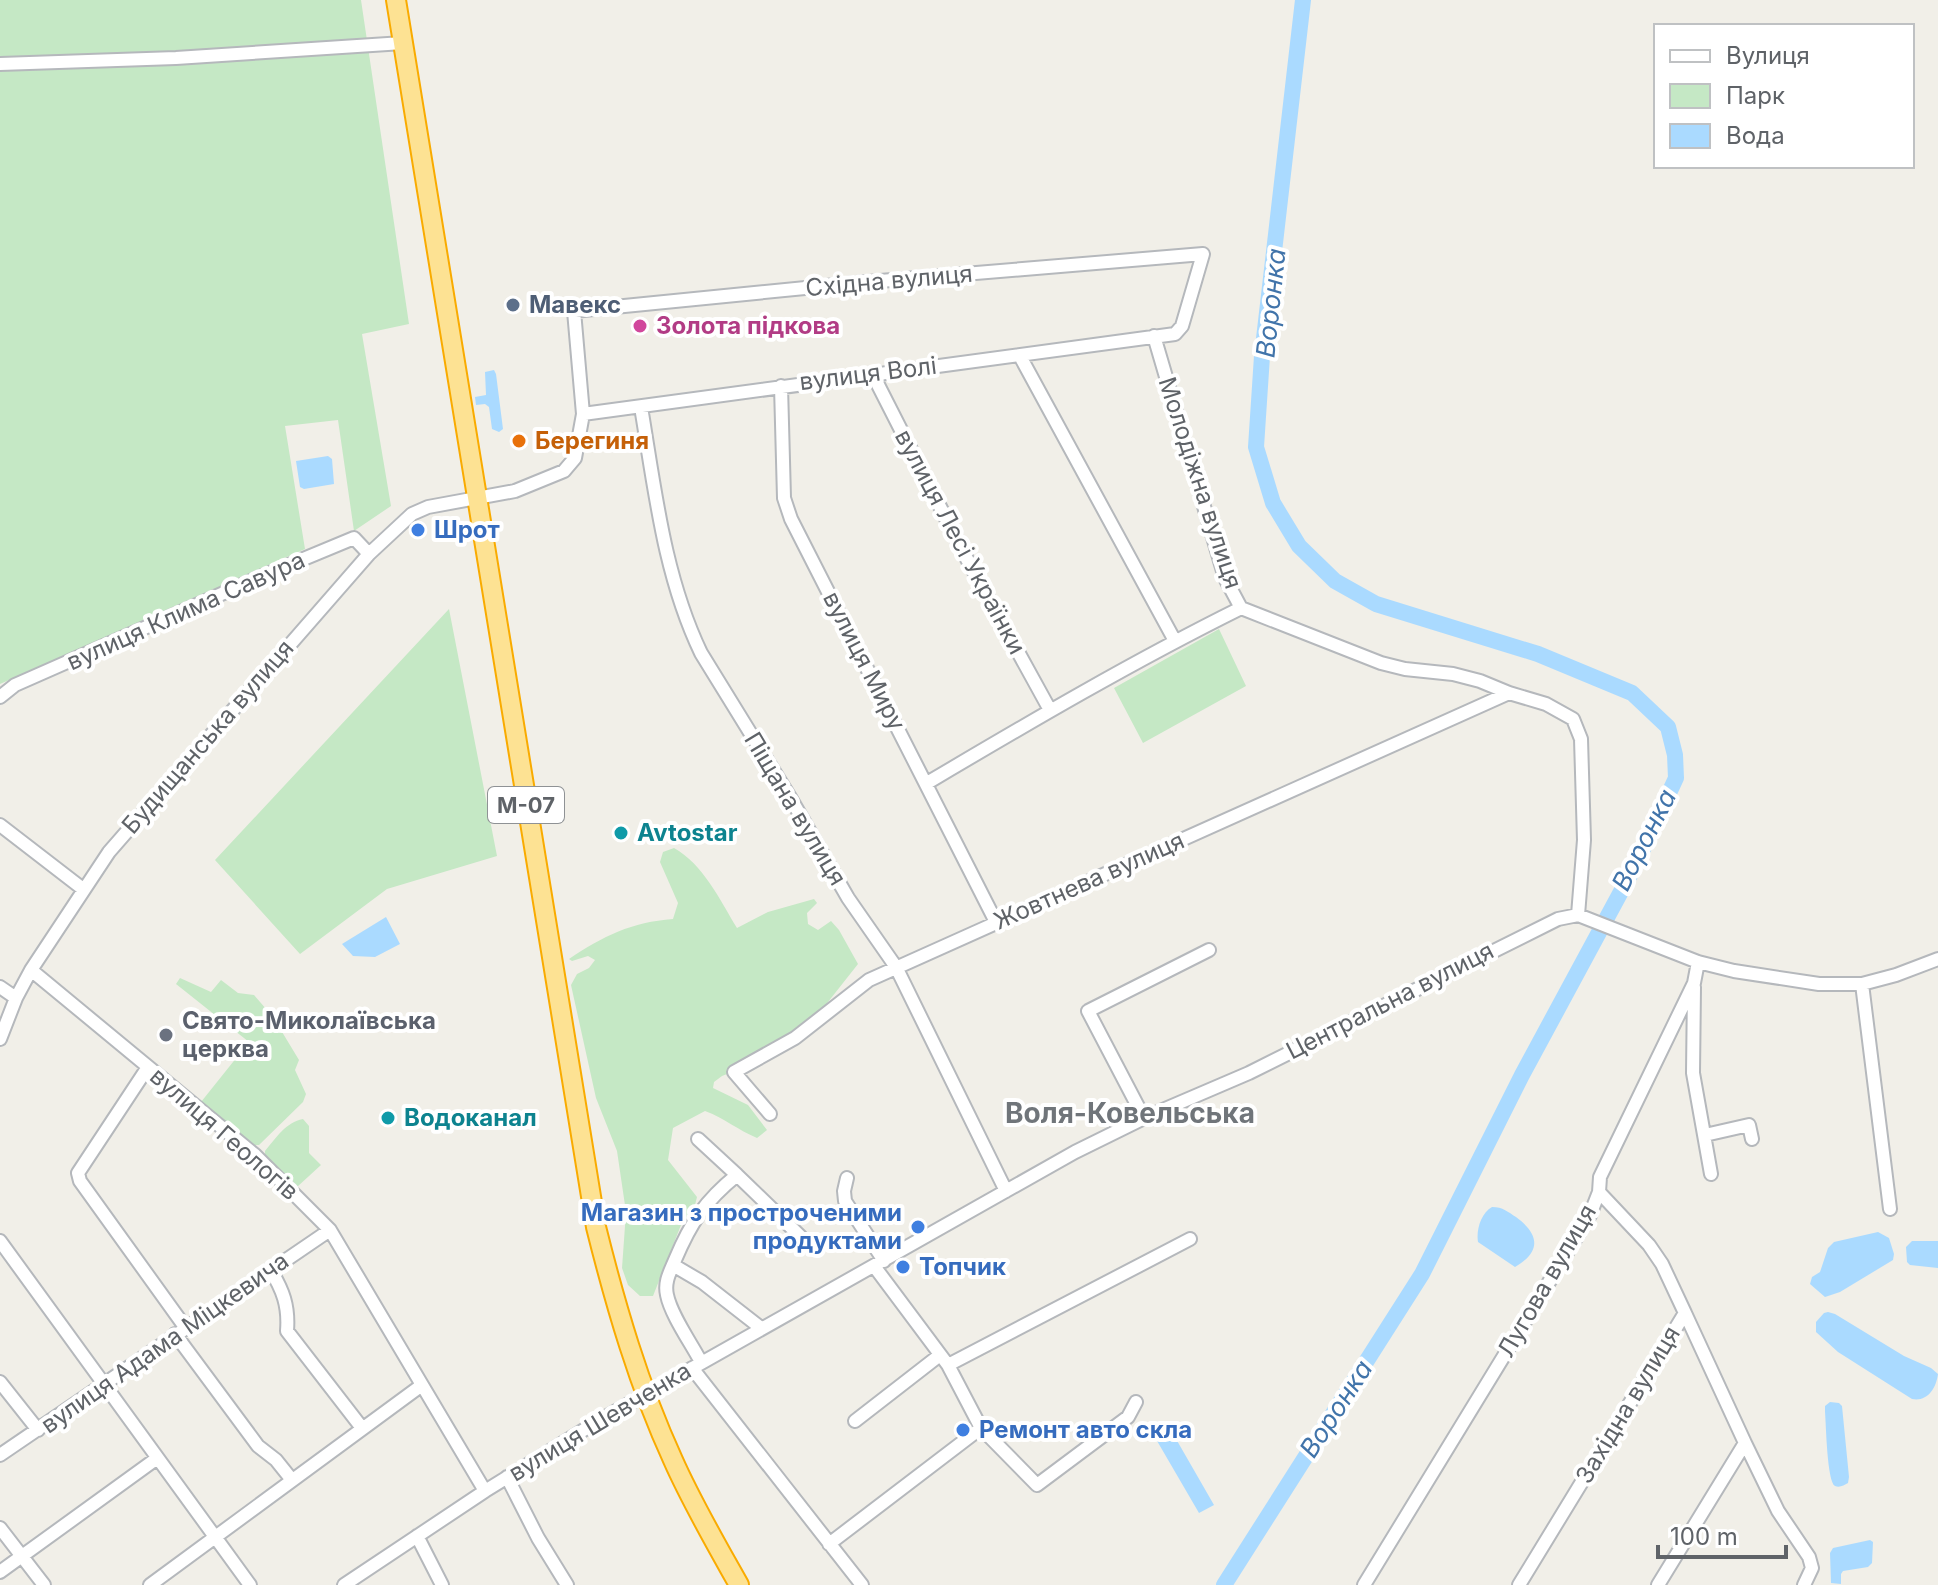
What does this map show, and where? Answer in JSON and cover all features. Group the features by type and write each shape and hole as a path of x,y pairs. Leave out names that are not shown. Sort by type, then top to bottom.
{"highway":[{"name":"М-07","path":"396,0 596,1227 623,1327 646,1395 673,1460 739,1585"}],"street":[{"path":"0,64 176,58 403,43"},
{"name":"Східна вулиця","path":"574,311 840,284 1203,254 1182,326 1175,334 1154,336"},
{"name":"Будищанська вулиця","path":"0,1039 31,970 83,889 131,825 369,554 412,514 428,507 515,491 564,471 575,458 583,414 574,311"},
{"name":"вулиця Волі","path":"583,414 1154,336"},
{"name":"Молодіжна вулиця","path":"1154,336 1225,578 1241,608 1381,663 1480,681 1555,709 1573,719 1579,729 1584,840 1578,915"},
{"path":"1020,356 1175,641"},
{"name":"вулиця Лесі Українки","path":"872,373 962,550 1050,710"},
{"name":"вулиця Миру","path":"781,386 784,498 791,519 996,922"},
{"name":"Піщана вулиця","path":"641,407 668,558 676,595 689,629 848,898 896,967 1006,1191"},
{"name":"вулиця Клима Савура","path":"0,697 15,685 354,538 369,554"},
{"path":"927,783 1050,710 1241,608"},
{"name":"Жовтнева вулиця","path":"770,1114 734,1072 795,1038 858,988 896,967 1509,693"},
{"path":"0,825 83,889"},
{"path":"1578,915 1698,962 1734,971 1819,984 1862,984 1937,959"},
{"name":"Центральна вулиця","path":"874,1266 1144,1118 1249,1073 1511,940 1558,919 1578,915"},
{"path":"1144,1118 1088,1011 1209,950"},
{"name":"Лугова вулиця","path":"1364,1585 1590,1215 1599,1192 1600,1177 1694,983 1698,962"},
{"name":"вулиця Геологів","path":"31,970 255,1155 330,1230 485,1491"},
{"path":"1694,983 1693,1073 1711,1174"},
{"path":"1862,984 1890,1209"},
{"path":"0,987 16,998"},
{"path":"148,1067 78,1173 80,1181 258,1446 276,1460 292,1480"},
{"path":"1705,1135 1749,1125 1752,1139"},
{"path":"698,1139 801,1237"},
{"path":"737,1175 699,1211 689,1227 665,1284 667,1299 696,1365 862,1585"},
{"path":"847,1178 845,1201 874,1266 944,1360 981,1428 1037,1485 1128,1417 1136,1402"},
{"name":"Західна вулиця","path":"1519,1585 1685,1313 1662,1264 1649,1245 1599,1192"},
{"name":"вулиця Адама Міцкевича","path":"0,1455 330,1230"},
{"path":"855,1421 944,1360 1190,1239"},
{"path":"0,1241 250,1585"},
{"path":"673,1265 702,1282 761,1328"},
{"name":"вулиця Шевченка","path":"344,1585 507,1477 696,1365 874,1266"},
{"path":"270,1269 283,1290 288,1311 287,1331 362,1428"},
{"path":"1685,1313 1778,1511 1809,1557 1812,1568 1804,1585"},
{"path":"0,1382 38,1430"},
{"path":"150,1585 422,1385"},
{"path":"829,1544 981,1428"},
{"path":"1658,1585 1745,1443"},
{"path":"0,1572 156,1459"},
{"path":"507,1477 538,1538 567,1585"},
{"path":"0,1528 44,1585"},
{"path":"417,1536 442,1585"}],"green space":[{"path":"0,0 361,0 409,324 362,334 391,506 354,531 338,420 285,426 305,549 0,684"},
{"path":"449,609 497,856 387,889 300,954 215,860"},
{"path":"1219,629 1246,686 1143,743 1114,688"},
{"path":"674,848 702,873 737,928 768,912 814,899 817,903 807,913 808,924 818,930 831,921 858,964 813,1021 747,1066 714,1082 713,1088 748,1105 767,1130 757,1138 705,1111 673,1128 668,1160 697,1197 681,1225 653,1296 640,1296 628,1285 622,1268 626,1212 617,1151 596,1098 571,985 577,974 589,968 595,960 588,956 572,961 569,959 618,932 644,923 673,919 678,903 660,862 663,852"},
{"path":"180,978 211,992 221,980 238,993 254,995 273,1017 299,1060 295,1070 306,1094 303,1102 259,1145 249,1145 201,1102 249,1042 176,984"},
{"path":"303,1119 309,1126 309,1153 321,1165 297,1187 265,1157 265,1151 286,1127"}],"water":[{"path":"494,370 503,429 499,432 492,429 489,407 476,405 475,397 486,395 485,372"},
{"path":"328,456 332,459 334,484 300,487 296,461"},
{"path":"386,917 400,944 375,957 353,956 342,944"},
{"path":"1492,1207 1516,1217 1533,1236 1530,1255 1515,1267 1478,1242 1480,1222"},
{"path":"1878,1232 1889,1238 1893,1260 1840,1292 1825,1297 1810,1284 1812,1277 1820,1272 1828,1248 1834,1242"},
{"path":"1912,1241 1938,1241 1938,1268 1907,1262 1906,1247"},
{"path":"1828,1312 1931,1368 1938,1374 1930,1393 1912,1399 1838,1352 1816,1332 1816,1322"},
{"path":"1830,1402 1842,1406 1849,1477 1848,1483 1839,1487 1832,1482 1829,1464 1825,1406"},
{"path":"1168,1425 1214,1505 1199,1513 1153,1434"},
{"path":"1870,1540 1873,1542 1872,1563 1868,1567 1843,1571 1841,1584 1831,1583 1830,1553 1833,1548"}],"waterway":[{"name":"Воронка","path":"1224,1585 1422,1274 1522,1075 1637,862 1676,778 1675,755 1668,727 1632,693 1538,654 1376,604 1335,581 1299,546 1273,503 1256,447 1262,356 1303,0"}],"place":[{"name":"Мавекс","path":"513,305"},
{"name":"Золота підкова","path":"640,326"},
{"name":"Берегиня","path":"519,441"},
{"name":"Шрот","path":"418,530"},
{"name":"Avtostar","path":"621,833"},
{"name":"Свято-Миколаївська церква","path":"166,1035"},
{"name":"Водоканал","path":"388,1118"},
{"name":"Магазин з простроченими продуктами","path":"918,1227"},
{"name":"Топчик","path":"903,1267"},
{"name":"Ремонт авто скла","path":"963,1430"}],"district":[{"name":"Воля-Ковельська","path":"1130,1113"}]}
